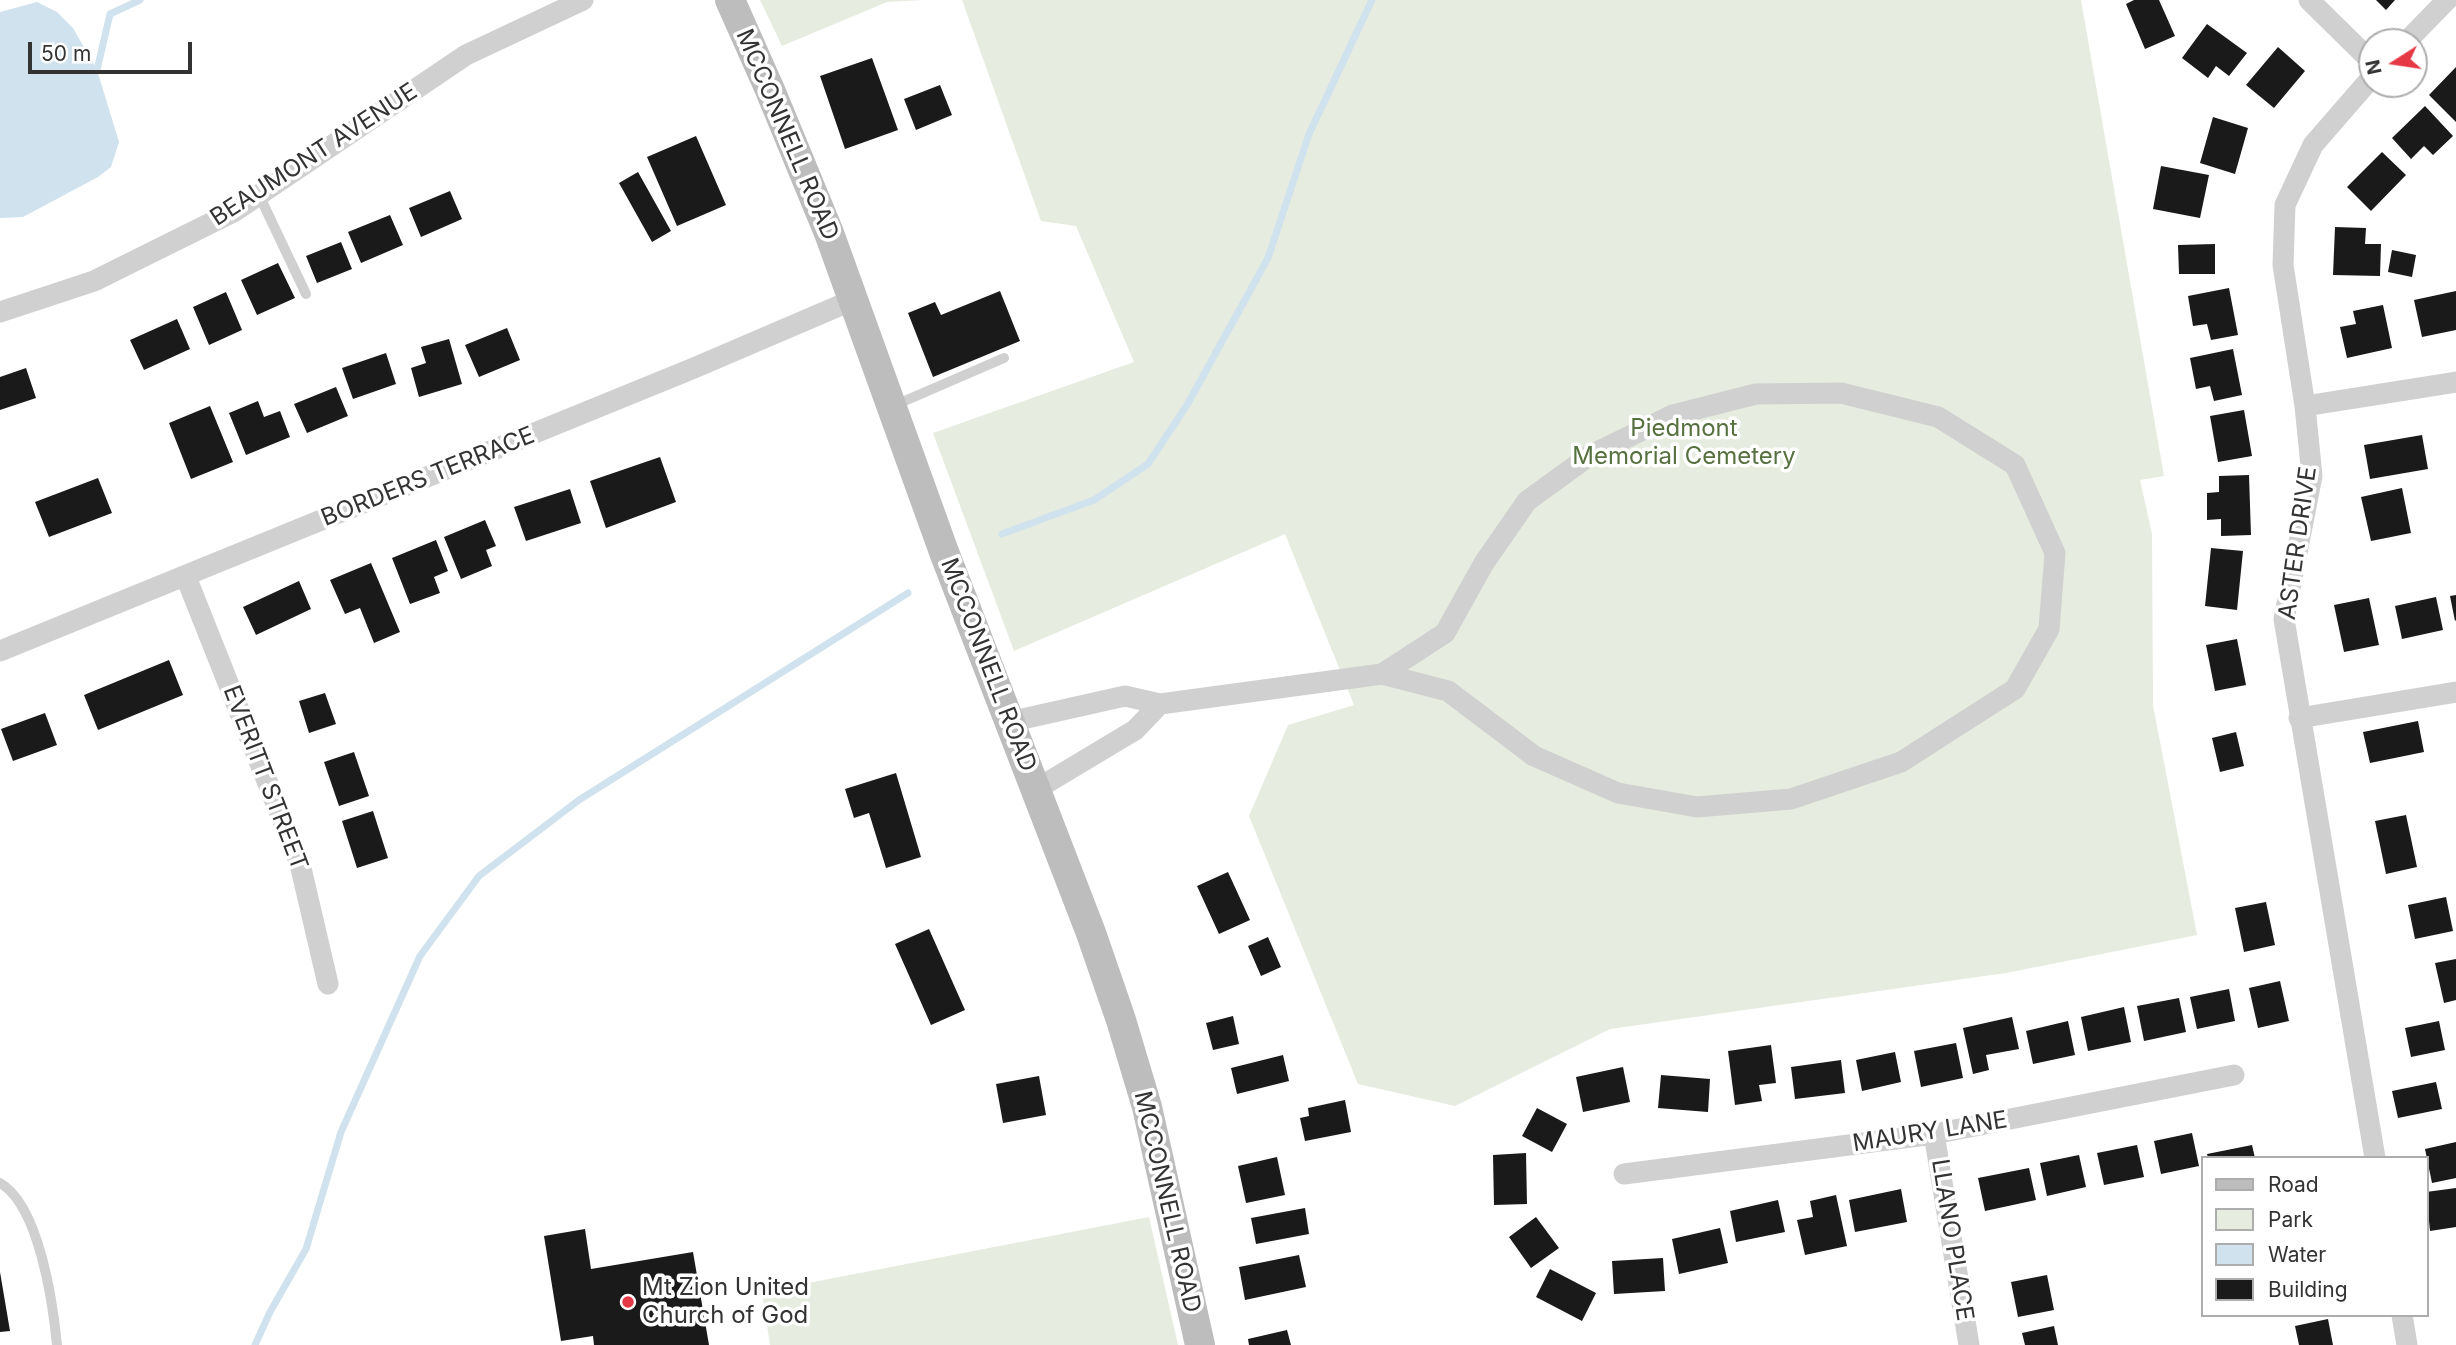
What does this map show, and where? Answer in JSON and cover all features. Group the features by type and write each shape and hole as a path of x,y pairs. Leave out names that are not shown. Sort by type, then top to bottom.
{"street":[{"name":"BEAUMONT AVENUE","path":"0,312 94,281 235,211 466,55 583,0"},
{"name":"MCCONNELL ROAD","path":"730,0 770,90 855,299 944,552 1091,933 1143,1094 1200,1345"},
{"path":"2309,0 2358,48"},
{"path":"2420,28 2447,0"},
{"name":"ASTER DRIVE","path":"2358,93 2313,145 2285,205 2283,265 2305,405 2312,476 2284,619 2375,1156"},
{"name":"BORDERS TERRACE","path":"0,651 682,373 855,299"},
{"path":"2305,405 2456,382"},
{"path":"1009,722 1125,696 1160,704 1382,674 1448,691 1534,756 1618,793 1697,807 1791,799 1901,762 2015,689 2049,629 2055,553 2015,465 1938,417 1841,393 1756,394 1673,415 1589,456 1527,501 1484,563 1446,634 1382,674"},
{"name":"EVERITT STREET","path":"186,577 300,864 328,984"},
{"path":"2299,718 2456,692"},
{"path":"1035,790 1135,730 1160,704"},
{"name":"MAURY LANE","path":"1624,1174 1934,1134 2234,1075"},
{"name":"LLANO PLACE","path":"1934,1134 1969,1345"},
{"path":"2402,1317 2407,1345"}],"lane":[{"path":"259,195 306,295"},
{"path":"893,406 1004,358"},
{"path":"0,1183 10,1188 35,1230 53,1307 57,1345"}],"green space":[{"path":"760,0 924,0 887,2 782,46"},
{"name":"Piedmont Memorial Cemetery","path":"962,0 2081,0 2164,476 2140,480 2152,534 2153,705 2197,935 2006,973 1610,1029 1455,1106 1358,1084 1249,816 1288,725 1354,705 1285,534 1014,651 933,433 1134,362 1076,226 1041,221"},
{"path":"1149,1217 1178,1345 770,1345 762,1292"}],"water":[{"path":"37,2 57,12 73,28 97,70 119,142 111,167 98,177 23,217 0,218 0,12"}],"building":[{"path":"2134,0 2159,0 2175,36 2145,49 2126,4"},
{"path":"2376,0 2395,0 2386,10"},
{"path":"2207,24 2247,53 2229,76 2216,66 2208,78 2182,58"},
{"path":"2278,47 2305,71 2274,108 2246,85"},
{"path":"872,58 898,130 845,149 820,76"},
{"path":"2456,67 2456,122 2429,95"},
{"path":"940,85 952,115 916,130 904,99"},
{"path":"2425,106 2453,136 2433,155 2424,146 2411,159 2392,138"},
{"path":"2213,117 2248,128 2235,174 2200,163"},
{"path":"696,136 726,205 677,226 647,157"},
{"path":"2382,152 2406,175 2371,211 2347,187"},
{"path":"2161,166 2209,175 2200,218 2153,209"},
{"path":"638,172 671,231 652,242 619,183"},
{"path":"450,191 462,219 421,237 409,208"},
{"path":"390,215 403,245 361,263 348,232"},
{"path":"2335,227 2366,228 2365,244 2381,244 2380,276 2333,275"},
{"path":"341,242 352,269 317,283 306,256"},
{"path":"2215,244 2215,274 2179,274 2178,245"},
{"path":"2392,250 2416,255 2412,277 2388,272"},
{"path":"278,263 295,298 257,315 241,280"},
{"path":"2229,288 2238,335 2211,340 2207,324 2193,326 2188,296"},
{"path":"1000,291 1020,341 933,377 908,313 935,302 941,315"},
{"path":"2456,291 2456,330 2422,337 2414,300"},
{"path":"226,292 242,330 209,345 193,307"},
{"path":"2383,305 2392,348 2347,358 2340,327 2356,324 2353,311"},
{"path":"177,319 190,349 144,370 130,340"},
{"path":"507,328 520,360 479,377 465,345"},
{"path":"449,339 462,384 419,397 411,368 426,363 421,347"},
{"path":"2233,349 2242,395 2214,401 2210,386 2196,389 2190,358"},
{"path":"386,353 396,384 353,399 342,368"},
{"path":"26,368 36,398 0,410 0,377"},
{"path":"336,387 348,416 307,433 294,404"},
{"path":"258,401 264,417 280,411 290,437 246,455 229,413"},
{"path":"210,406 233,462 191,479 169,423"},
{"path":"2244,410 2252,456 2218,462 2210,416"},
{"path":"2422,435 2428,469 2370,479 2364,445"},
{"path":"660,457 676,502 606,528 590,481"},
{"path":"2249,475 2251,535 2221,536 2221,519 2207,520 2207,493 2219,492 2219,476"},
{"path":"98,478 112,513 49,537 35,502"},
{"path":"2402,488 2411,533 2371,541 2361,497"},
{"path":"570,489 581,523 526,541 514,507"},
{"path":"485,520 496,546 486,550 492,566 461,579 444,537"},
{"path":"436,540 448,571 434,577 440,593 410,604 392,558"},
{"path":"2211,548 2243,551 2237,610 2205,606"},
{"path":"371,563 400,632 374,643 360,608 345,614 330,580"},
{"path":"299,581 311,609 256,635 243,607"},
{"path":"2456,595 2456,620 2455,621 2450,596"},
{"path":"2436,597 2443,630 2402,639 2395,606"},
{"path":"2369,598 2379,645 2344,652 2334,605"},
{"path":"2237,639 2246,685 2215,691 2206,645"},
{"path":"169,660 183,695 98,730 84,695"},
{"path":"325,693 336,724 309,733 299,701"},
{"path":"45,713 57,745 13,761 1,729"},
{"path":"2418,721 2424,752 2370,763 2363,732"},
{"path":"2236,732 2244,766 2220,772 2212,738"},
{"path":"354,752 369,796 339,806 324,762"},
{"path":"896,773 921,857 886,868 869,813 854,818 845,789"},
{"path":"373,811 388,858 357,868 342,821"},
{"path":"2406,815 2417,867 2386,874 2375,821"},
{"path":"1228,872 1250,920 1219,934 1197,886"},
{"path":"2446,897 2453,931 2415,939 2408,905"},
{"path":"2266,902 2275,945 2244,952 2235,908"},
{"path":"929,929 965,1010 931,1025 895,944"},
{"path":"1268,937 1281,967 1261,976 1248,946"},
{"path":"2456,959 2456,1000 2444,1003 2435,963"},
{"path":"2280,981 2289,1021 2258,1028 2249,988"},
{"path":"2229,989 2235,1021 2197,1029 2190,997"},
{"path":"2179,998 2186,1032 2144,1041 2137,1006"},
{"path":"2124,1007 2131,1042 2088,1051 2081,1017"},
{"path":"1233,1016 1239,1044 1213,1050 1206,1023"},
{"path":"2012,1017 2019,1049 1986,1055 1989,1070 1973,1074 1963,1028"},
{"path":"2068,1021 2075,1055 2033,1064 2026,1031"},
{"path":"2439,1021 2445,1050 2411,1057 2405,1028"},
{"path":"1956,1043 1963,1078 1921,1087 1914,1051"},
{"path":"1771,1045 1776,1083 1759,1085 1762,1101 1735,1105 1728,1051"},
{"path":"1895,1052 1901,1082 1862,1091 1856,1060"},
{"path":"1283,1055 1289,1081 1237,1094 1231,1068"},
{"path":"1841,1060 1845,1093 1795,1099 1791,1067"},
{"path":"1623,1067 1630,1102 1583,1112 1576,1077"},
{"path":"1661,1075 1710,1079 1708,1112 1658,1108"},
{"path":"1039,1076 1046,1115 1003,1123 996,1084"},
{"path":"2436,1082 2442,1109 2398,1118 2392,1091"},
{"path":"1345,1100 1351,1132 1305,1141 1300,1118 1309,1116 1308,1108"},
{"path":"1537,1108 1567,1124 1552,1152 1522,1136"},
{"path":"2192,1133 2199,1166 2161,1174 2154,1141"},
{"path":"2456,1142 2456,1178 2432,1183 2425,1149"},
{"path":"2137,1145 2144,1177 2104,1185 2097,1153"},
{"path":"2252,1145 2255,1156 2208,1156"},
{"path":"1526,1153 1527,1204 1494,1205 1493,1155"},
{"path":"2079,1155 2086,1187 2047,1196 2040,1163"},
{"path":"1277,1157 1285,1195 1246,1203 1238,1166"},
{"path":"2029,1168 2036,1200 1985,1211 1978,1178"},
{"path":"2456,1188 2456,1227 2430,1231 2428,1192"},
{"path":"1901,1189 1907,1222 1855,1232 1849,1200"},
{"path":"1836,1195 1847,1246 1805,1255 1797,1220 1813,1217 1810,1201"},
{"path":"1778,1200 1785,1232 1736,1242 1730,1211"},
{"path":"1305,1208 1309,1234 1256,1244 1251,1218"},
{"path":"1536,1217 1559,1248 1531,1268 1509,1237"},
{"path":"1720,1228 1728,1263 1679,1274 1672,1239"},
{"name":"Mt Zion United Church of God","path":"585,1229 591,1269 693,1252 709,1345 594,1345 593,1336 561,1341 544,1236"},
{"path":"1299,1255 1306,1287 1245,1300 1239,1267"},
{"path":"1663,1258 1665,1291 1614,1294 1612,1261"},
{"path":"1550,1269 1596,1293 1582,1321 1536,1297"},
{"path":"0,1272 10,1331 0,1332"},
{"path":"2047,1275 2054,1310 2018,1317 2011,1282"},
{"path":"2328,1319 2333,1345 2299,1345 2295,1326"},
{"path":"2054,1326 2058,1345 2025,1345 2022,1333"},
{"path":"1287,1330 1291,1345 1249,1345 1248,1339"}],"waterway":[{"path":"90,72 97,70 110,14 140,0"},
{"path":"1002,534 1094,500 1148,464 1187,405 1268,258 1309,134 1372,0"},
{"path":"255,1345 270,1312 306,1249 341,1132 420,956 479,876 579,800 908,593"}],"place":[{"name":"Mt Zion United Church of God","path":"628,1302"}]}
